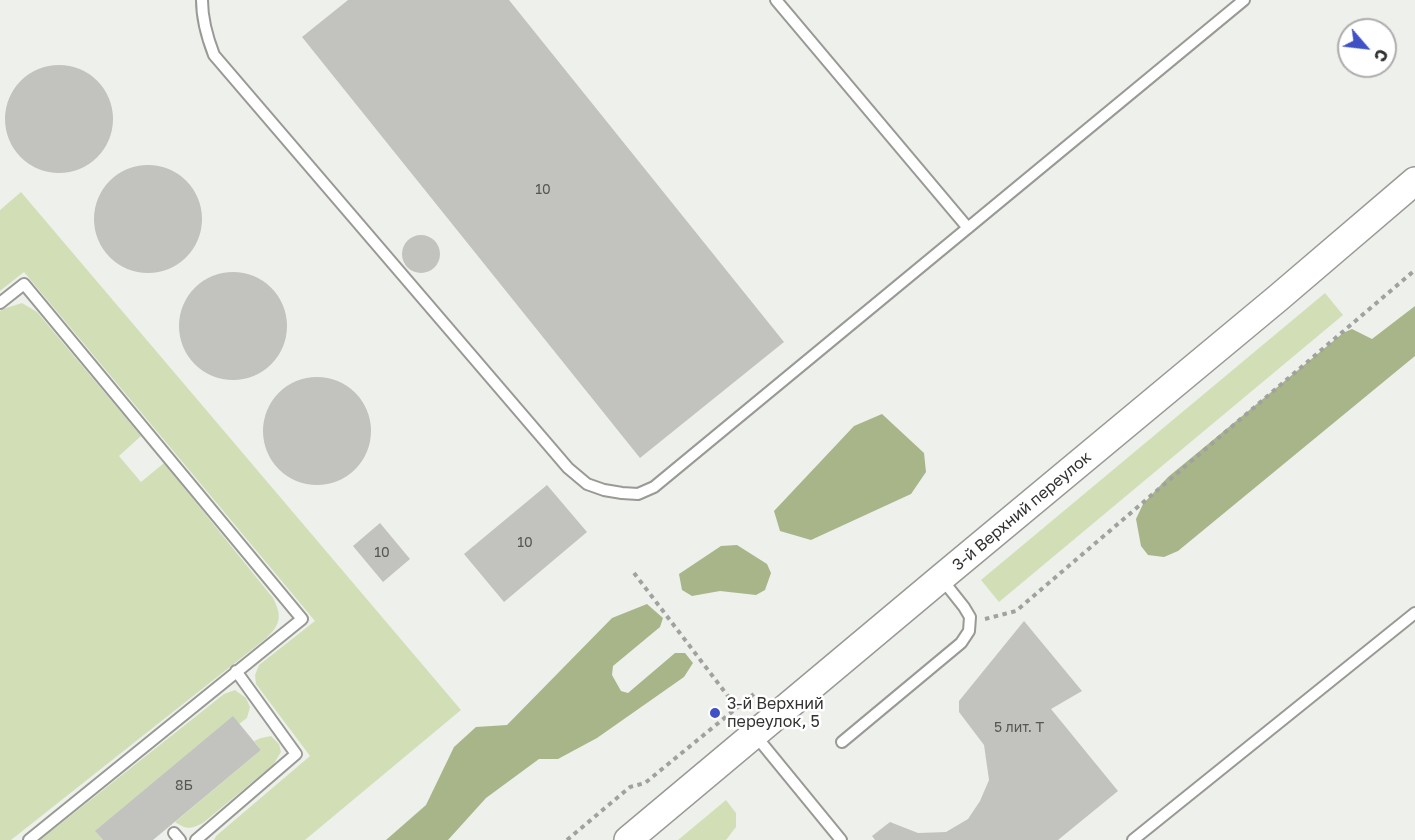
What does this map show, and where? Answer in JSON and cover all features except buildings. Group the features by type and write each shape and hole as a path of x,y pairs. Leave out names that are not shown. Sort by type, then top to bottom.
{"street":[{"name":"3-й Верхний переулок","path":"628,840 1414,183"}],"lane":[{"path":"202,0 206,33 214,54 568,468 587,484 622,494 638,494 654,487 1244,0"},
{"path":"776,0 968,228"},
{"path":"0,303 24,284 302,619 28,840"},
{"path":"842,742 961,643 969,631 970,617 940,578"},
{"path":"1133,840 1415,613"},
{"path":"196,840 296,754 236,671"},
{"path":"755,734 842,840"}],"path":[{"path":"970,623 1016,611 1415,270"},
{"path":"634,573 737,708"},
{"path":"567,840 630,787 645,783 755,693"}],"green space":[{"path":"21,192 461,710 305,840 214,840 310,756 256,684 255,675 259,665 315,621 24,272 0,291 0,210"},
{"path":"1325,293 1343,315 999,602 981,580"},
{"path":"22,303 37,312 141,436 119,456 141,482 164,463 273,598 279,616 277,626 264,640 11,840 0,840 0,311"},
{"path":"1415,306 1415,356 1178,551 1164,557 1148,555 1141,546 1136,519 1143,504 1168,477 1343,333 1352,329 1372,339"},
{"path":"882,414 924,453 926,472 911,494 811,540 780,531 774,511 854,426"},
{"path":"737,545 767,564 771,573 765,590 756,595 720,591 692,596 682,590 679,574 721,546"},
{"path":"647,604 663,618 660,627 613,666 612,675 621,691 628,693 675,653 685,653 693,663 684,677 597,738 558,759 539,759 486,798 448,840 386,840 426,805 454,747 476,727 507,725 612,618"},
{"path":"235,690 246,698 250,707 247,718 96,832 103,840 40,840 224,694"},
{"path":"271,736 279,744 281,752 273,765 203,823 189,828 175,822 261,750 254,741"},
{"path":"726,800 736,813 736,827 726,840 678,840"}],"place":[{"name":"3-й Верхний переулок, 5","path":"715,713"}]}
